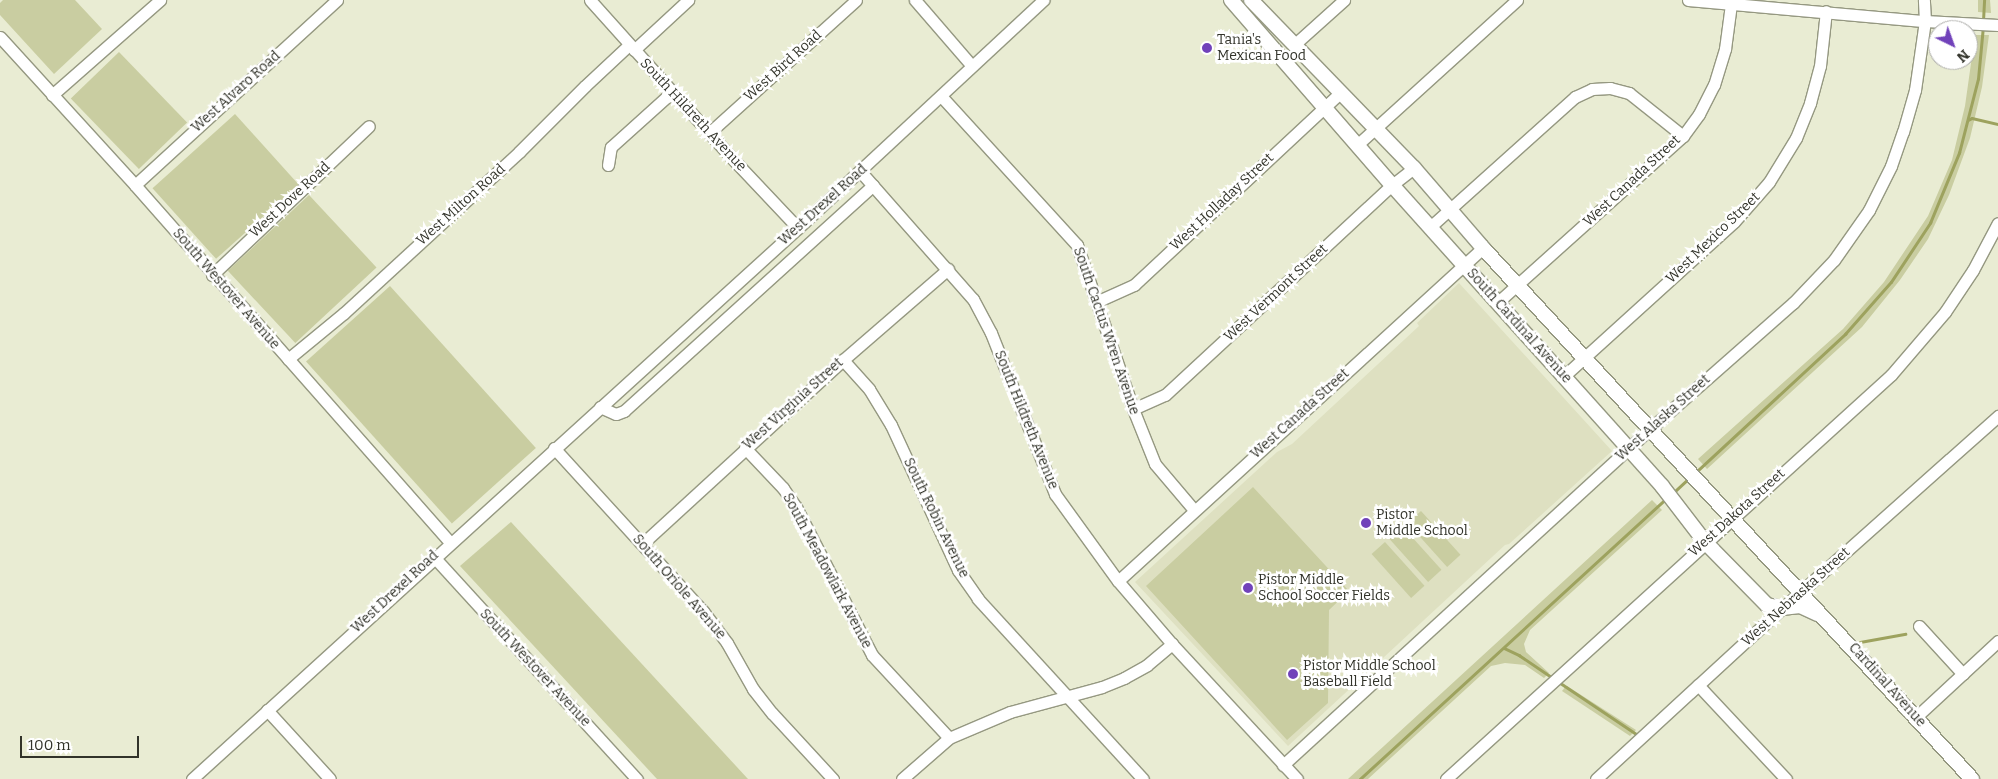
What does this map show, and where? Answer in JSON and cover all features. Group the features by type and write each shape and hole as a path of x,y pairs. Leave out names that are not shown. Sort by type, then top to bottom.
{"main road":[{"name":"South Cardinal Avenue","path":"1231,0 1392,185 1662,486 1705,542 1767,605 1782,608 1800,606 1825,618"},
{"name":"South Cardinal Avenue","path":"1251,0 1414,168 1483,248 1801,592"},
{"name":"Cardinal Avenue","path":"1801,592 1972,779"}],"street":[{"path":"52,95 160,0"},
{"name":"West Alvaro Road","path":"135,185 337,0"},
{"name":"South Hildreth Avenue","path":"590,0 631,48 798,228"},
{"name":"West Milton Road","path":"288,360 344,313 520,152 584,86 688,0"},
{"name":"West Bird Road","path":"709,133 856,0"},
{"path":"915,0 972,66"},
{"name":"West Drexel Road","path":"192,779 450,542 798,228 1043,0"},
{"path":"1295,44 1344,0"},
{"path":"1357,145 1517,0"},
{"path":"1688,0 1925,21 1998,25"},
{"name":"West Alaska Street","path":"1283,765 1651,428 1793,303 1834,260 1869,210 1891,166 1903,132 1915,90 1925,21 1924,0"},
{"name":"West Canada Street","path":"1498,302 1683,136 1714,85 1725,48 1730,4"},
{"name":"West Mexico Street","path":"1564,376 1734,222 1769,182 1796,138 1810,103 1820,66 1826,11"},
{"name":"South Westover Avenue","path":"0,36 135,185 450,542"},
{"path":"1430,227 1575,98 1592,89 1610,88 1629,93 1683,136"},
{"path":"608,165 611,147 672,92"},
{"name":"West Holladay Street","path":"1096,302 1134,285 1341,92"},
{"name":"South Cactus Wren Avenue","path":"940,96 1077,244 1132,409 1155,464 1194,510"},
{"name":"West Dove Road","path":"212,274 369,126"},
{"name":"West Vermont Street","path":"1132,409 1165,395 1392,185 1414,168"},
{"name":"South Hildreth Avenue","path":"860,171 973,299 991,333 1055,494 1118,581 1172,644 1297,779"},
{"name":"West Drexel Road","path":"600,406 616,414 624,410 873,185"},
{"name":"West Dakota Street","path":"1446,779 1891,375 1914,350 1959,292 1998,222"},
{"name":"West Canada Street","path":"1118,581 1483,248"},
{"name":"West Virginia Street","path":"642,544 745,448 948,269"},
{"name":"South Robin Avenue","path":"843,360 869,389 891,425 958,570 978,600 1143,779"},
{"name":"West Nebraska Street","path":"1596,779 1782,608 1998,416"},
{"name":"South Oriole Avenue","path":"554,448 703,611 727,643 753,689 772,714 833,779"},
{"name":"South Meadowlark Avenue","path":"745,448 783,488 796,507 872,654 949,738"},
{"name":"South Westover Avenue","path":"434,557 637,779"},
{"path":"1919,626 1963,674"},
{"path":"1916,717 1998,640"},
{"path":"902,779 949,738 1010,712 1102,687 1136,672 1172,644"},
{"path":"1698,685 1786,779"},
{"path":"267,710 330,779"}],"shaded area":[{"path":"3,0 75,0 102,29 54,74 0,15 0,3"},
{"path":"1978,0 1990,0 1991,13 1978,12"},
{"path":"1978,35 1989,35 1982,87 1970,138 1949,195 1928,239 1900,280 1862,327 1707,469 1698,459 1843,329 1884,282 1928,216 1952,160 1965,106 1970,70 1978,70"},
{"path":"119,52 187,122 139,169 71,99"},
{"path":"235,114 299,185 216,259 153,188"},
{"path":"309,195 377,267 295,343 228,271"},
{"name":"Pistor Middle School","path":"1459,283 1612,451 1509,544 1505,545 1288,746 1135,582 1277,452 1292,444 1419,326 1417,323"},
{"path":"390,286 536,448 452,524 306,362"},
{"name":"Pistor Middle School Soccer Fields","path":"1253,487 1349,591 1329,610 1328,703 1287,740 1146,586"},
{"path":"1652,500 1662,510 1530,630 1524,644 1526,652 1549,673 1544,678 1525,665 1505,663 1491,666 1368,779 1348,779"},
{"path":"1421,511 1460,555 1447,567 1408,523"},
{"path":"511,522 748,779 657,779 460,566"},
{"path":"1402,526 1441,570 1428,582 1389,538"},
{"path":"1385,542 1424,586 1411,598 1372,554"},
{"path":"1566,686 1636,730 1630,736 1562,691"}],"waterway":[{"path":"1983,21 1984,0"},
{"path":"1695,473 1845,334 1891,282 1930,223 1959,153 1978,79 1983,26"},
{"path":"1968,120 1972,118 1998,124"},
{"path":"1673,493 1689,478"},
{"path":"1360,779 1667,498"},
{"path":"1860,642 1905,634"},
{"path":"1504,648 1519,655 1553,678"},
{"path":"1559,682 1638,735"}],"place":[{"name":"Tania's Mexican Food","path":"1207,48"},
{"name":"Pistor Middle School","path":"1366,523"},
{"name":"Pistor Middle School Soccer Fields","path":"1248,588"},
{"name":"Pistor Middle School Baseball Field","path":"1293,674"}]}
